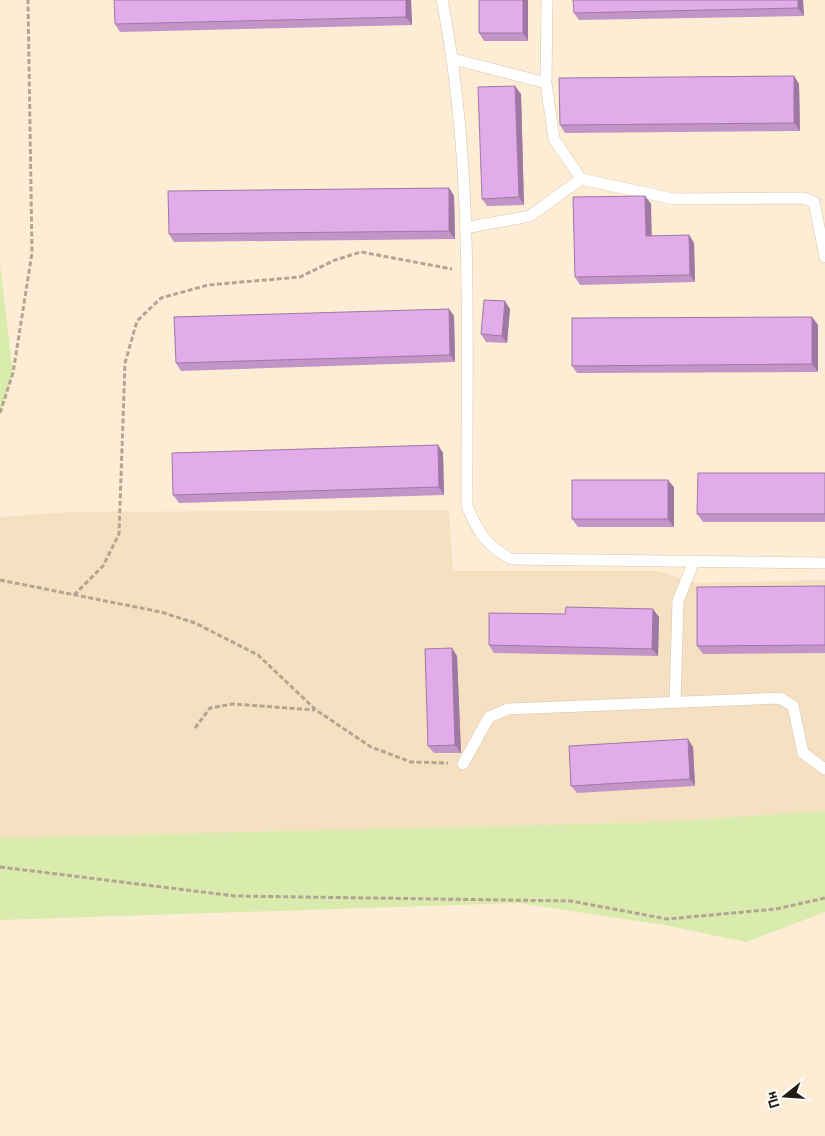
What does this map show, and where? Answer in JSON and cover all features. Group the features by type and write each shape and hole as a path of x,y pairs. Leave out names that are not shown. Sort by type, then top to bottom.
{"lane":[{"path":"442,0 454,59 465,228 467,506 476,529 493,548 511,558 825,563"},
{"path":"547,0 546,83 554,139 581,179 674,199 803,198 814,202 825,257"},
{"path":"454,59 546,83"},
{"path":"465,228 530,216 581,179"},
{"path":"675,702 678,601 694,561"},
{"path":"463,764 489,717 508,709 780,698 793,706 802,754 825,769"}],"path":[{"path":"0,413 13,373 32,253 28,0"},
{"path":"74,595 103,566 119,534 124,363 138,320 160,298 208,285 300,278 335,260 360,252 465,272"},
{"path":"0,580 161,612 195,623 258,655 316,710 371,747 411,762 463,764"},
{"path":"195,728 210,708 232,704 316,710"},
{"path":"0,867 235,896 571,901 667,919 776,908 825,898"}],"shaded area":[{"path":"449,510 453,571 659,571 694,583 825,580 825,811 659,822 0,838 0,517 71,512"}],"green space":[{"path":"0,264 13,373 0,413"},
{"path":"825,811 825,912 746,942 664,925 518,903 0,920 0,838 659,822"}],"building":[{"path":"114,0 406,0 406,17 115,24"},
{"path":"479,0 523,0 523,33 479,33"},
{"path":"573,0 798,0 798,8 574,13"},
{"path":"794,76 794,123 560,125 559,78"},
{"path":"515,86 519,197 482,199 478,87"},
{"path":"449,188 449,231 169,234 168,191"},
{"path":"645,196 646,236 689,235 690,275 575,277 573,197"},
{"path":"484,300 505,301 502,336 481,334"},
{"path":"449,309 450,355 176,363 174,317"},
{"path":"812,317 812,364 572,366 572,318"},
{"path":"438,445 439,487 173,495 172,453"},
{"path":"698,473 825,473 825,514 697,514"},
{"path":"572,480 668,480 668,519 572,519"},
{"path":"825,586 825,645 697,646 697,587"},
{"path":"566,607 653,609 652,649 489,645 489,613 565,614"},
{"path":"452,648 455,745 428,746 425,649"},
{"path":"688,739 690,779 571,786 569,746"}]}
